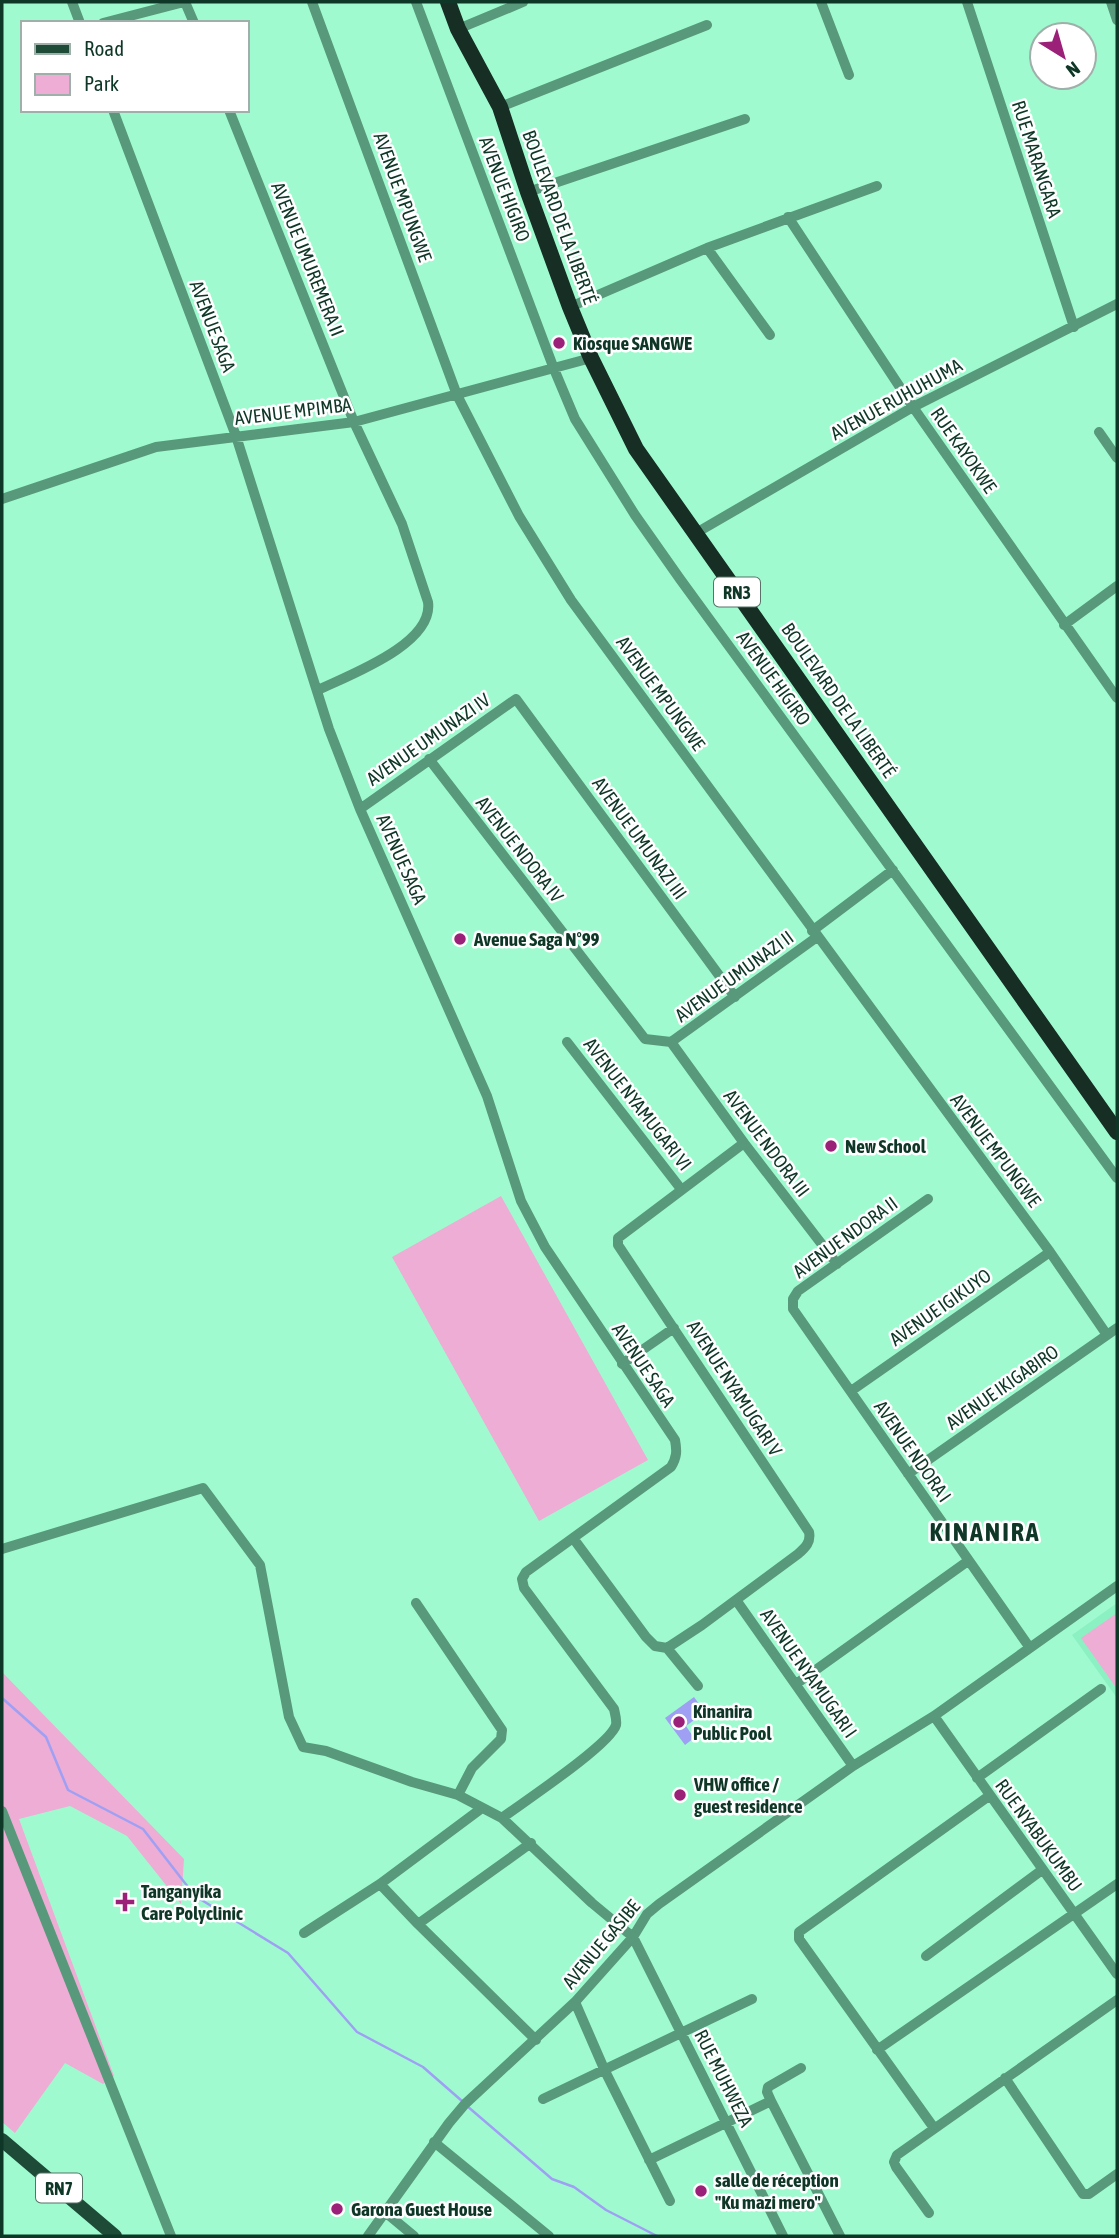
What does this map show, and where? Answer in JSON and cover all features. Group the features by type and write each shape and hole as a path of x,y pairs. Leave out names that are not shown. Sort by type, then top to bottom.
{"highway":[{"name":"BOULEVARD DE LA LIBERTÉ","path":"448,2 458,29 500,107 570,307 591,359 636,449 1117,1132"}],"main road":[{"name":"RN7","path":"2,2140 115,2236"}],"street":[{"path":"72,2 79,21"},
{"path":"111,21 185,2 193,21"},
{"name":"AVENUE MPUNGWE","path":"312,2 457,395 519,516 571,600 1107,1335"},
{"name":"AVENUE HIGIRO","path":"416,2 575,419 635,515 1117,1178"},
{"path":"458,29 523,2"},
{"path":"821,2 849,75"},
{"name":"RUE MARANGARA","path":"967,2 1074,327"},
{"path":"1111,2 1117,20"},
{"path":"500,107 707,25"},
{"name":"AVENUE SAGA","path":"114,112 236,436 329,729 360,809 487,1096 521,1201 545,1247 674,1440 676,1458 671,1466 570,1541"},
{"name":"AVENUE UMUREMERA II","path":"230,112 354,422 402,524 430,611 420,628 388,657 318,690"},
{"path":"528,192 745,119"},
{"path":"570,307 707,248 877,186"},
{"name":"RUE KAYOKWE","path":"788,217 913,407 1117,698"},
{"path":"707,248 770,335"},
{"name":"AVENUE RUHUHUMA","path":"696,533 913,407 1117,304"},
{"name":"AVENUE MPIMBA","path":"2,499 156,447 354,422 591,359"},
{"path":"1099,432 1117,458"},
{"path":"1064,625 1117,586"},
{"name":"AVENUE UMUNAZI IV","path":"360,809 516,699"},
{"name":"AVENUE UMUNAZI III","path":"516,699 735,997"},
{"name":"AVENUE NDORA IV","path":"429,759 645,1039 671,1042"},
{"name":"AVENUE UMUNAZI II","path":"671,1042 735,997 893,870"},
{"name":"AVENUE NYAMUGARI VI","path":"567,1042 681,1189"},
{"name":"AVENUE NDORA III","path":"671,1042 837,1264"},
{"name":"AVENUE NYAMUGARI V","path":"667,1648 798,1554 807,1546 810,1538 618,1245 618,1238 744,1143"},
{"name":"AVENUE NDORA II","path":"793,1309 793,1299 798,1291 928,1199"},
{"name":"AVENUE IGIKUYO","path":"851,1391 1049,1252"},
{"name":"AVENUE NDORA I","path":"793,1309 1030,1648"},
{"path":"622,1364 674,1328"},
{"name":"AVENUE IKIGABIRO","path":"908,1474 1117,1328"},
{"path":"2,1549 203,1488 260,1565 289,1717 303,1747 326,1751 412,1782 458,1795 502,1818 592,1903 633,1937"},
{"path":"502,1818 597,1748 612,1734 617,1723 614,1709 524,1588 522,1579 526,1572 570,1541 646,1637 654,1646 667,1648 698,1686"},
{"path":"796,1684 968,1561"},
{"name":"AVENUE GASIBE","path":"368,2236 434,2142 465,2104 575,2002 633,1937 647,1914 853,1766 934,1716 1117,1586"},
{"name":"AVENUE NYAMUGARI I","path":"736,1600 853,1766"},
{"path":"416,1603 502,1730 501,1739 472,1768 458,1795"},
{"path":"977,1778 1101,1689"},
{"name":"RUE NYABUKUMBU","path":"934,1716 1117,1974"},
{"path":"934,2129 799,1939 799,1932 989,1796"},
{"path":"304,1933 380,1884 482,1808"},
{"path":"2,1811 171,2236"},
{"path":"418,1924 531,1843"},
{"path":"926,1956 1042,1870"},
{"path":"380,1884 536,2040"},
{"path":"877,2050 1117,1884"},
{"name":"RUE MUHWEZA","path":"633,1937 783,2236"},
{"path":"543,2099 752,1999"},
{"path":"929,2213 894,2162 897,2155 1117,2000"},
{"path":"575,2002 605,2071 670,2201"},
{"path":"801,2068 768,2087 766,2092 840,2236"},
{"path":"1005,2078 1083,2194 1089,2194 1117,2174"},
{"path":"649,2160 771,2101"},
{"path":"434,2142 548,2236"},
{"path":"385,2212 414,2236"}],"shaded area":[{"path":"1117,1603 1117,1698 1072,1635"}],"green space":[{"path":"501,1196 648,1460 539,1521 392,1257"},
{"path":"1117,1613 1117,1689 1081,1638"},
{"path":"2,1672 184,1859 181,1904 127,1836 70,1806 19,1819 114,2076 103,2084 65,2063 15,2133 2,2122"}],"water":[{"name":"Kinanira Public Pool","path":"694,1697 705,1712 686,1726 694,1738 685,1745 665,1718"}],"waterway":[{"path":"2,1698 46,1737 68,1790 143,1829 195,1896 288,1953 357,2032 423,2067 462,2101"},
{"path":"467,2106 552,2179 574,2187 606,2210 657,2236"}],"place":[{"name":"Kiosque SANGWE","path":"559,343"},
{"name":"Avenue Saga N°99","path":"460,939"},
{"name":"New School","path":"831,1146"},
{"name":"Kinanira Public Pool","path":"679,1722"},
{"name":"VHW office / guest residence","path":"680,1795"},
{"name":"Tanganyika Care Polyclinic","path":"125,1902"},
{"name":"salle de réception \"Ku mazi mero\"","path":"701,2191"},
{"name":"Garona Guest House","path":"337,2209"}],"district":[{"name":"KINANIRA","path":"985,1532"}]}
